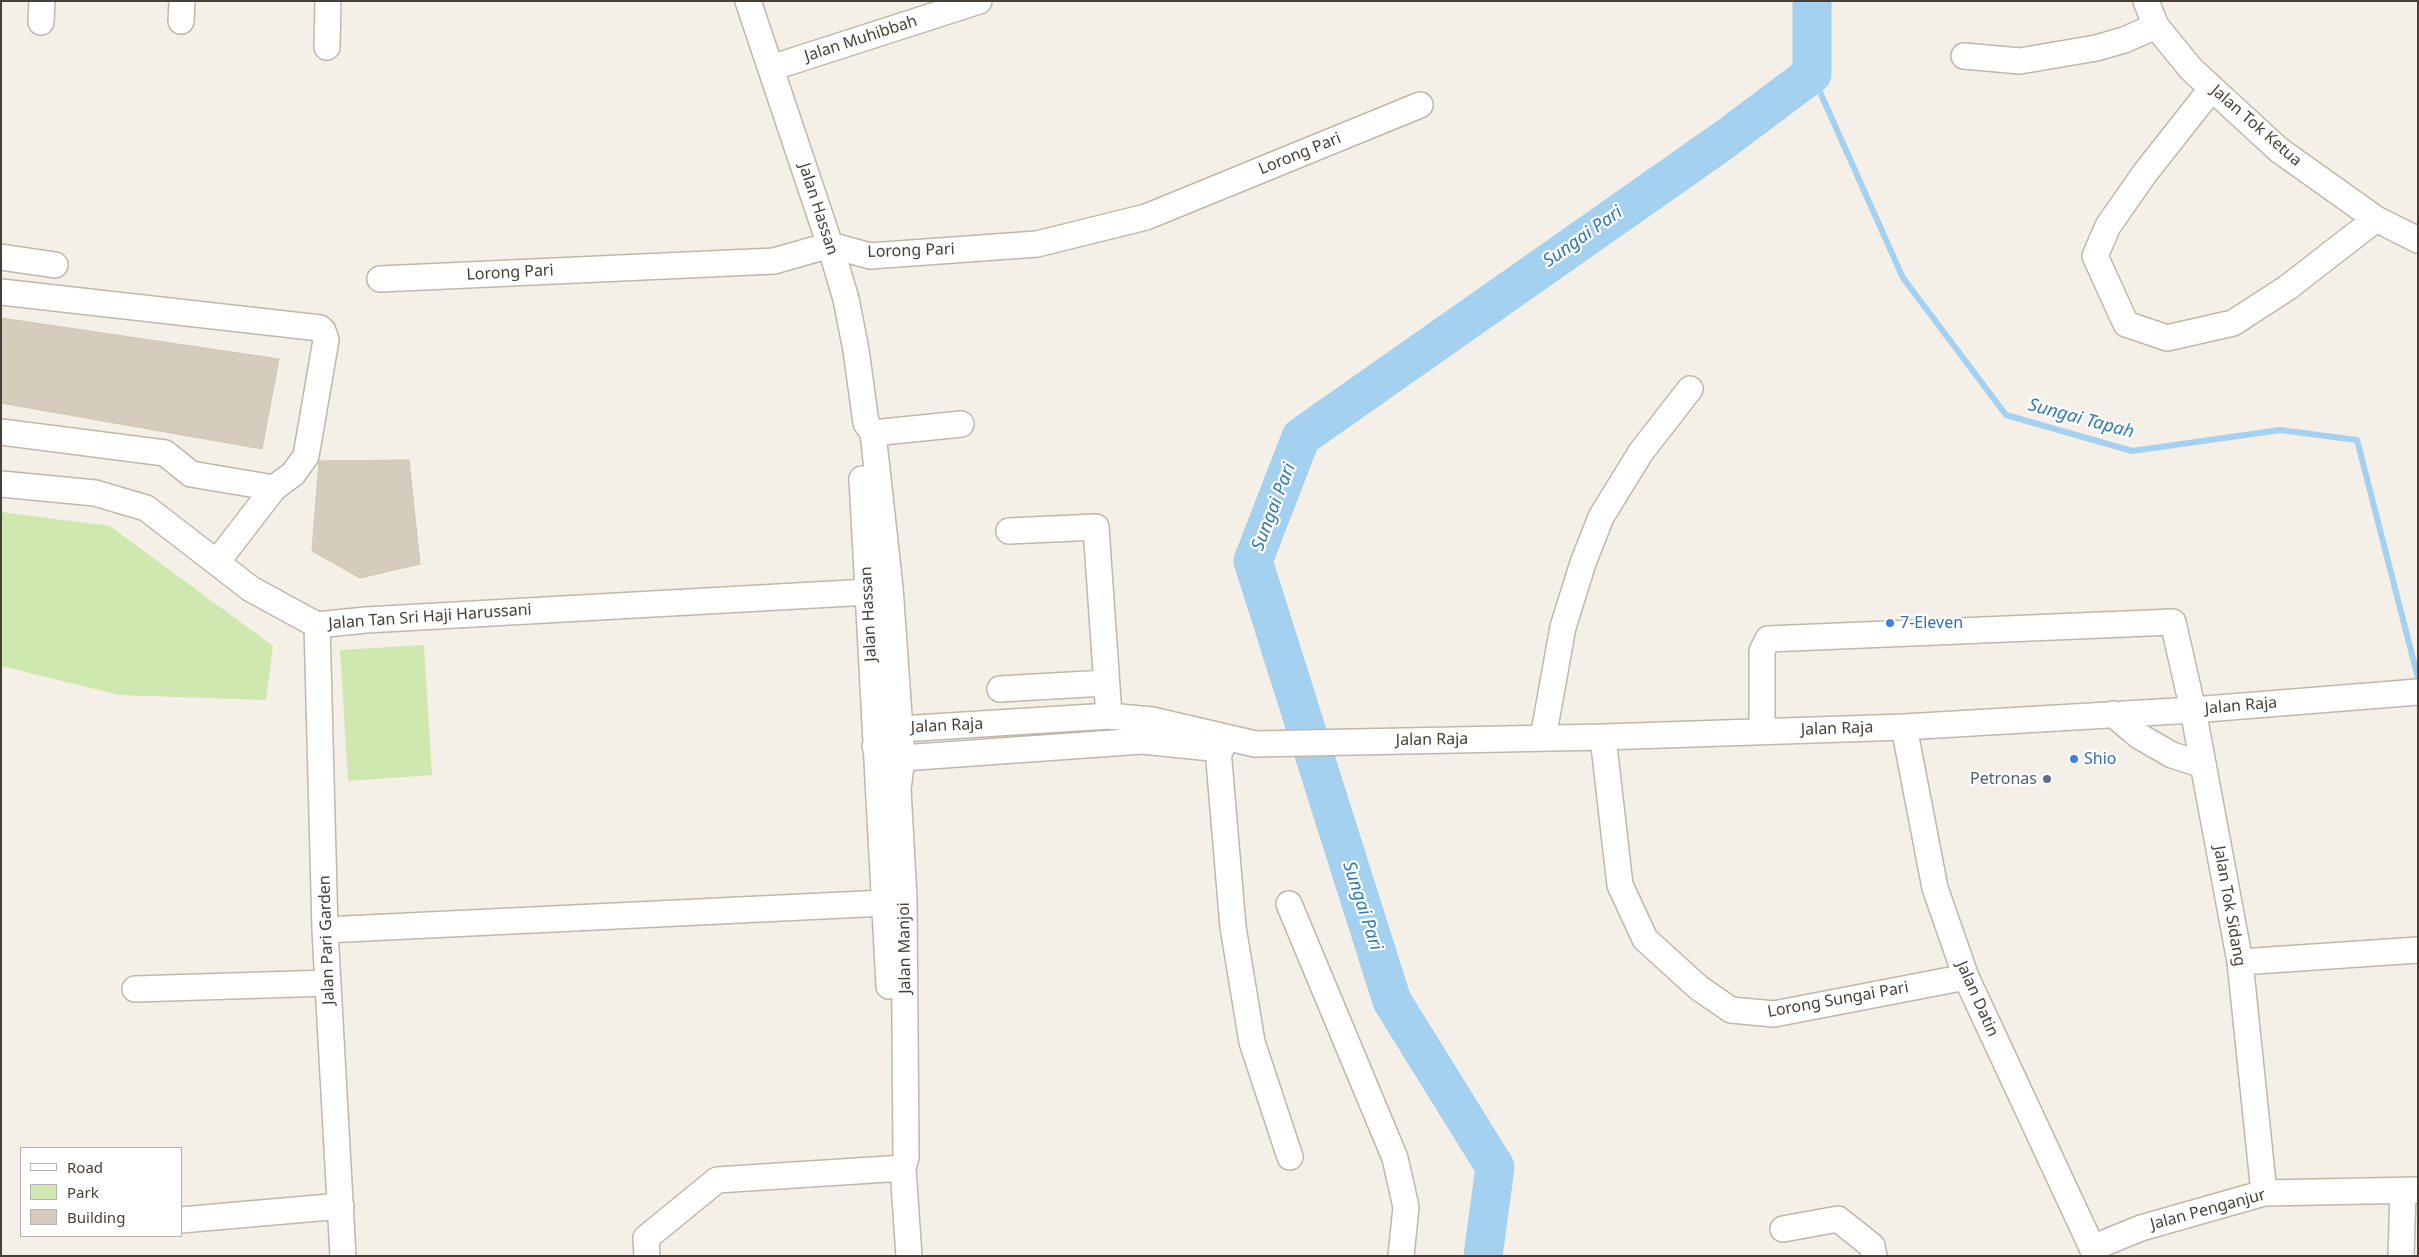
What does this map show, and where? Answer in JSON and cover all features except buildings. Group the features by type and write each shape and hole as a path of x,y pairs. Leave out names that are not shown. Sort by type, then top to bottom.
{"street":[{"path":"327,47 328,1"},
{"name":"Jalan Hassan","path":"748,1 830,245 853,333 869,428 860,436 879,589 900,729"},
{"name":"Jalan Muhibbah","path":"771,68 979,1"},
{"name":"Jalan Tok Ketua","path":"2146,1 2156,26 2191,69 2279,150 2376,219 2418,240"},
{"path":"1964,56 2020,62 2096,48 2124,40 2156,26"},
{"path":"2212,88 2145,172 2108,226 2095,256 2126,324 2167,338 2232,323 2287,288 2376,219"},
{"name":"Lorong Pari","path":"380,278 774,261 830,245 870,256 1037,244 1146,217 1420,105"},
{"path":"1,257 55,265"},
{"path":"1,292 320,328 324,331 326,340 306,456 293,474 274,488 217,562"},
{"path":"1543,738 1563,626 1583,563 1601,518 1621,481 1641,452 1690,389"},
{"path":"869,428 961,424"},
{"path":"1,432 164,453 191,474 274,488"},
{"name":"Jalan Tan Sri Haji Harussani","path":"1,484 95,493 146,508 251,589 317,625 376,619 879,589"},
{"path":"1010,531 1096,527 1108,716"},
{"name":"Jalan Hassan","path":"876,746 879,589"},
{"name":"Jalan Tok Sidang","path":"1762,731 1762,651 1768,640 2173,622 2193,710 2240,962 2264,1193"},
{"name":"Jalan Pari Garden","path":"317,625 325,930 343,1256"},
{"path":"1000,689 1106,683"},
{"name":"Jalan Raja","path":"1255,744 1238,751 1142,741 902,758 876,746 900,729 1108,716 1152,720 1255,744 1603,737 1904,726 2193,710 2418,692"},
{"path":"2113,714 2139,736 2172,755 2203,765"},
{"name":"Jalan Datin","path":"1904,726 1935,888 1966,977 2094,1252"},
{"name":"Jalan Manjoi","path":"900,729 902,758 898,789 904,898 906,1157 902,1168"},
{"name":"Lorong Sungai Pari","path":"1603,737 1620,885 1640,930 1645,939 1699,988 1731,1010 1774,1014 1966,977"},
{"name":"Jalan Manjoi","path":"876,746 897,1157 902,1168 909,1256"},
{"path":"1218,749 1233,927 1252,1042 1290,1157"},
{"path":"325,930 885,903"},
{"path":"1290,904 1395,1158 1406,1207 1401,1256"},
{"path":"2240,962 2418,950"},
{"path":"135,989 328,983"},
{"path":"646,1256 646,1238 717,1180 902,1168"},
{"path":"2401,1256 2410,1190"},
{"name":"Jalan Penganjur","path":"2094,1252 2141,1228 2264,1193 2410,1190"},
{"path":"182,1220 341,1206"},
{"path":"1783,1229 1838,1219 1872,1246 1874,1256"}],"green space":[{"path":"1,512 110,526 273,646 266,700 119,695 1,666"},
{"path":"424,645 432,775 348,781 340,650"}],"waterway":[{"name":"Sungai Pari","path":"1483,1256 1495,1167 1392,1001 1253,561 1301,437 1724,140 1812,74 1812,1"},
{"name":"Sungai Tapah","path":"1812,74 1903,278 2006,415 2132,451 2280,430 2357,440 2418,678"}],"place":[{"name":"7-Eleven","path":"1890,623"},
{"name":"Shio","path":"2074,759"},
{"name":"Petronas","path":"2047,779"}]}
